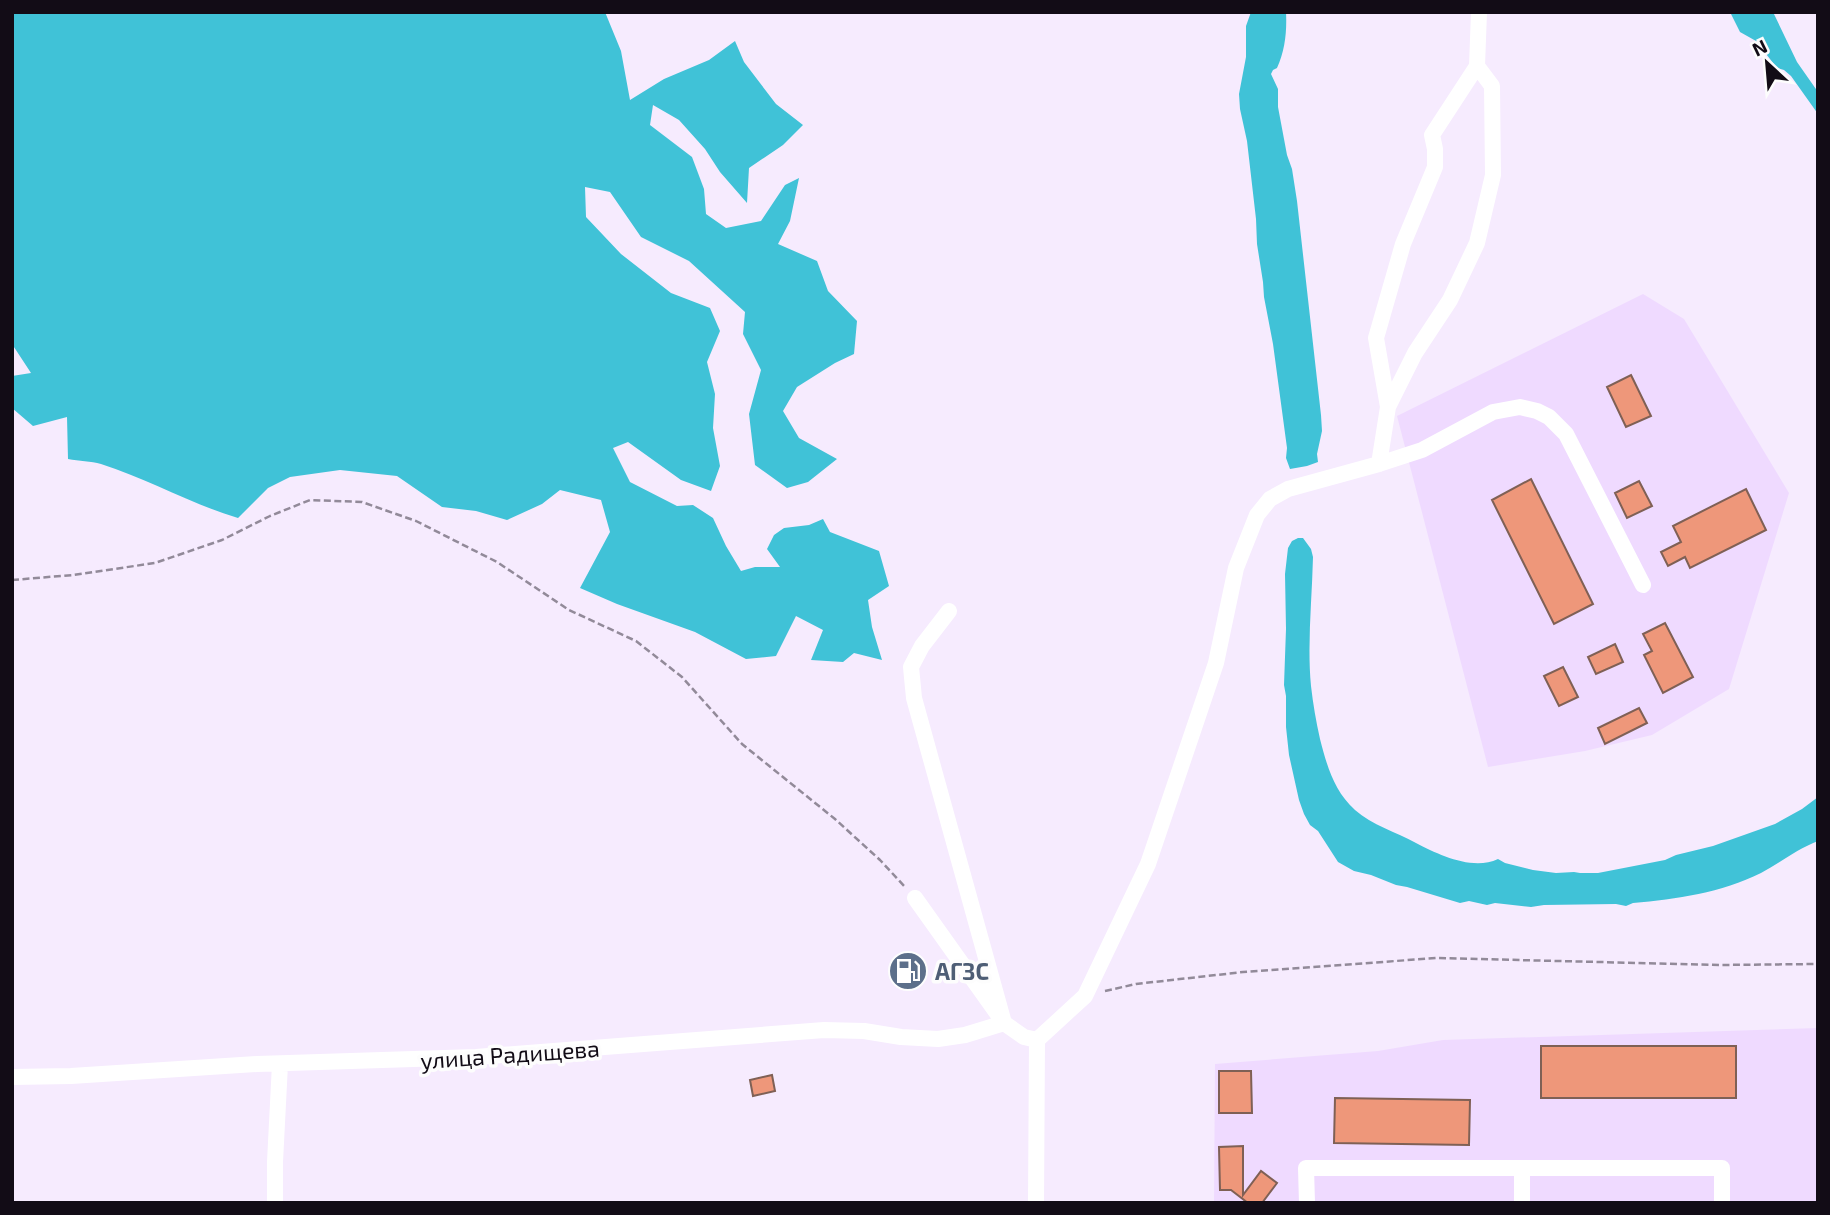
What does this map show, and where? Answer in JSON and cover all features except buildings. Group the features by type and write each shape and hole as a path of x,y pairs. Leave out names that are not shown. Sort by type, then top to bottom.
{"street":[{"path":"1388,407 1376,338 1403,244 1435,167 1432,135 1477,66 1479,12"},
{"path":"1379,464 1388,407 1415,353 1450,300 1477,243 1493,175 1492,86 1477,66"},
{"path":"1036,1203 1037,1040 1085,996 1148,864 1216,663 1237,568 1257,515 1270,499 1288,489 1422,450 1493,412 1520,407 1549,417 1566,434 1643,585"},
{"path":"949,611 922,646 911,667 914,698 1004,1023"},
{"path":"915,898 1004,1023 1024,1037 1037,1040"},
{"name":"улица Радищева","path":"12,1077 84,1076 220,1066 476,1058 847,1029 938,1039 965,1035 1004,1023"},
{"path":"275,1203 280,1064"},
{"path":"1307,1203 1306,1168 1722,1168 1722,1203"},
{"path":"1522,1168 1522,1203"}],"path":[{"path":"12,580 73,575 155,563 222,541 270,516 310,500 362,502 416,521 497,562 569,610 636,641 682,677 742,744 835,819 880,860 915,898"},
{"path":"1085,996 1136,984 1243,972 1437,958 1720,965 1818,964"}],"shaded area":[{"path":"1643,294 1684,319 1789,493 1729,689 1652,735 1585,751 1488,767 1397,416"},
{"path":"1818,1028 1818,1203 1214,1203 1215,1064 1378,1051 1443,1040"}],"water":[{"path":"12,12 605,12 621,51 630,100 664,79 709,60 735,41 744,62 776,104 803,125 783,145 749,168 747,203 679,120 653,105 650,125 692,157 704,189 706,214 726,228 761,221 785,185 799,178 790,221 778,244 817,261 828,291 857,321 854,354 797,387 783,411 799,438 837,459 808,482 787,488 755,465 749,414 761,370 743,334 745,312 689,261 641,237 610,192 585,187 586,217 621,254 671,293 710,308 720,331 707,362 715,394 713,428 720,466 711,491 681,480 628,442 613,448 630,482 677,506 693,505 713,518 741,571 755,567 780,567 767,549 774,535 784,528 809,525 823,519 830,532 879,551 889,586 868,600 872,627 882,660 854,653 843,662 811,660 823,630 796,616 776,656 746,659 695,632 580,588 610,532 601,500 560,490 542,504 507,520 476,511 442,507 397,476 340,470 290,477 268,488 238,518 118,470 97,463 68,459 67,417 33,426 12,408 12,376 31,373 12,344"},
{"path":"1251,12 1286,12 1284,48 1277,68 1271,74 1278,89 1278,107 1297,201 1321,415 1318,462 1290,469 1286,458 1287,448 1273,344 1257,244 1247,141 1240,109 1239,94 1246,57 1246,26"},
{"path":"1730,12 1773,12 1797,62 1818,92 1818,114 1791,76 1777,68 1756,41 1740,32"},
{"path":"1303,538 1313,557 1310,670 1320,739 1329,768 1342,795 1355,810 1369,820 1456,860 1478,863 1498,859 1533,870 1556,873 1598,873 1665,860 1775,824 1818,797 1818,841 1761,873 1730,886 1626,906 1616,904 1531,907 1495,903 1487,905 1469,901 1460,903 1354,871 1338,862 1304,814 1289,755 1284,685 1285,574 1288,548 1292,541"}],"place":[{"name":"АГЗС","path":"908,971"}]}
